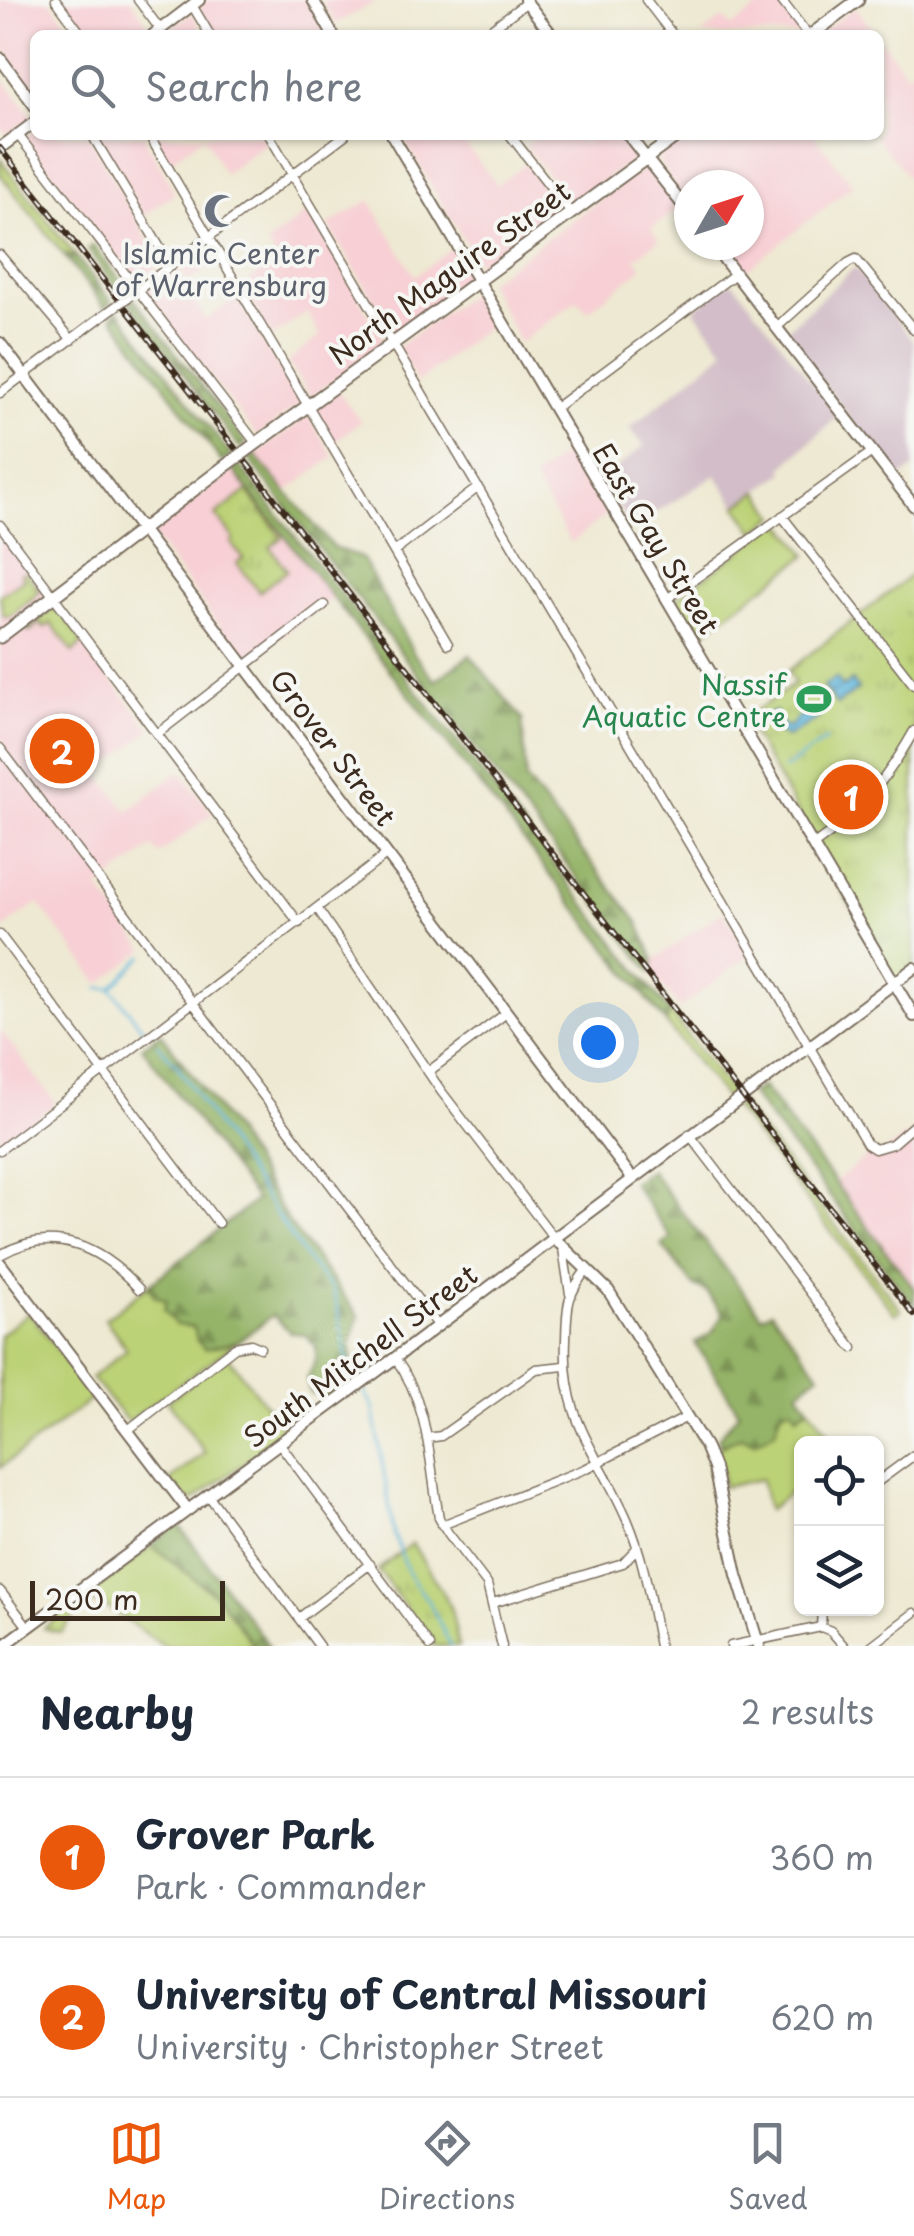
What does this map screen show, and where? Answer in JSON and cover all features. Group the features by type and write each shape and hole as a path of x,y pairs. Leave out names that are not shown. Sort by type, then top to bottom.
{"main road":[{"path":"817,30 858,0"},
{"name":"North Maguire Street","path":"2,632 671,140"}],"street":[{"path":"56,0 78,30"},
{"path":"138,0 155,30"},
{"path":"312,0 330,30"},
{"path":"646,0 669,30"},
{"path":"781,0 806,30"},
{"path":"489,30 527,1 548,30"},
{"path":"159,30 196,3 208,30"},
{"path":"0,58 30,99"},
{"path":"0,148 30,126"},
{"path":"18,135 253,446"},
{"path":"95,140 171,266"},
{"path":"152,140 448,644"},
{"path":"272,140 867,1144 878,1150 892,1144 914,1125"},
{"path":"0,393 338,140"},
{"name":"East Gay Street","path":"395,140 914,1016"},
{"path":"514,140 571,213"},
{"path":"632,140 674,195"},
{"path":"0,255 72,340"},
{"path":"724,260 914,506"},
{"path":"776,328 856,260 914,330"},
{"path":"554,408 735,274"},
{"name":"Grover Street","path":"0,343 632,1178"},
{"path":"668,599 872,452"},
{"path":"394,552 476,489"},
{"path":"782,516 914,685"},
{"path":"0,525 299,923"},
{"path":"157,734 324,606"},
{"path":"814,845 874,795 914,731"},
{"path":"0,748 437,1325"},
{"path":"0,1150 386,856"},
{"path":"317,908 428,1072 563,1250 608,1290 687,1417 714,1468 756,1644"},
{"path":"0,935 218,1223"},
{"name":"South Mitchell Street","path":"3,1646 280,1444 914,968"},
{"path":"428,1072 506,1014"},
{"path":"689,1134 853,1348"},
{"path":"0,1255 37,1239 72,1244 106,1258 139,1289"},
{"path":"563,1250 570,1294"},
{"path":"0,1263 188,1510"},
{"path":"587,1269 570,1294 566,1309 564,1366 570,1404 626,1518 659,1646"},
{"path":"128,1430 236,1347 251,1344 260,1348"},
{"path":"395,1358 419,1401 442,1525 482,1576 493,1603 502,1646"},
{"path":"427,1438 441,1436 536,1369 564,1366"},
{"path":"442,1525 598,1462 687,1417"},
{"path":"280,1444 430,1646"},
{"path":"884,1476 914,1455"},
{"path":"209,1496 320,1646"},
{"path":"493,1603 624,1563 636,1548"},
{"path":"624,1563 642,1569"},
{"path":"299,1618 370,1564"},
{"path":"0,1591 28,1628"},
{"path":"871,1646 914,1614"},
{"path":"820,1627 821,1616"},
{"path":"731,1646 756,1644 820,1627 830,1631 844,1646"}],"shaded area":[{"path":"0,0 50,0 72,30 30,30 30,85 0,43"},
{"path":"61,0 131,0 152,29 150,30 82,30"},
{"path":"209,0 307,0 324,30 214,30 200,5"},
{"path":"321,0 379,0 335,24"},
{"path":"769,0 777,0 799,30 707,30 723,18 732,27"},
{"path":"855,7 873,30 825,30"},
{"path":"190,14 201,30 168,30"},
{"path":"884,44 906,73 914,68 914,184 878,140 884,140"},
{"path":"0,74 30,113 30,119 7,134 0,127"},
{"path":"30,134 30,140 91,140 162,264 141,279 134,279 25,139"},
{"path":"100,140 146,140 175,193 144,216"},
{"path":"157,140 199,140 169,162"},
{"path":"206,140 264,140 266,143 224,174"},
{"path":"404,140 462,140 497,185 526,163 562,211 481,268"},
{"path":"533,140 579,140 582,144 588,140 627,140 637,157 571,204 525,146"},
{"path":"681,140 818,140 853,185 764,257 764,170 674,170 674,185 658,160"},
{"path":"645,167 674,204 674,212 651,229 659,240 635,258 642,268 588,311 577,300 520,343 487,282"},
{"path":"370,200 415,276 453,247 469,276 466,283 394,335 328,225"},
{"path":"309,211 384,342 311,397 287,362 320,336 307,312 272,337 242,287 276,260 267,243"},
{"path":"206,246 216,261 189,282 180,265"},
{"path":"729,260 760,260 741,275"},
{"path":"176,267 206,320 237,296 300,404 257,436 146,295"},
{"path":"855,267 914,342 914,468 898,480 784,332"},
{"path":"730,282 838,416 783,467 785,472 737,506 716,475 631,528 602,480 644,446 630,428 725,351 694,309"},
{"path":"474,291 494,321 417,383 398,347"},
{"path":"338,391 361,421 332,444 313,411"},
{"path":"308,416 334,457 285,493 255,455"},
{"path":"568,451 607,514 571,543 533,479"},
{"path":"233,470 333,597 246,662 151,534"},
{"path":"0,536 151,730 98,773 128,811 180,771 213,814 159,854 152,847 98,888 145,950 100,984 38,903 0,931"},
{"path":"723,911 749,955 680,1008 651,972 654,960"},
{"path":"0,1030 56,1103 0,1145"},
{"path":"914,1131 914,1288 833,1183 868,1156 883,1153"}],"green space":[{"path":"0,159 77,258 63,254 0,174"},
{"path":"93,245 127,289 121,295 88,249"},
{"path":"63,254 77,258 112,302 105,307"},
{"path":"134,299 246,443 240,448 129,302"},
{"path":"118,310 231,455 222,462 112,316"},
{"path":"255,455 333,547 362,558 414,654 435,681 470,655 522,719 526,780 638,922 654,960 651,972 249,459"},
{"path":"239,465 669,1011 666,1023 233,470"},
{"path":"247,491 282,538 270,547 287,570 259,592 237,563 243,558 216,515"},
{"path":"759,491 776,516 755,532 737,506"},
{"path":"778,523 785,526 807,555 696,638 674,600"},
{"path":"24,572 41,593 37,589 36,595 11,616 3,616 0,595 24,579"},
{"path":"914,573 914,967 895,983 744,719 795,684 788,671"},
{"path":"56,606 84,642 73,652 51,623 44,628 40,623 27,630"},
{"path":"669,1011 734,1096 727,1101 666,1023"},
{"path":"161,1033 234,1131 289,1223 359,1316 351,1354 360,1377 331,1399 310,1393 307,1379 316,1360 316,1347 306,1335 290,1332 273,1315 237,1342 205,1349 197,1341 194,1327 176,1325 164,1310 166,1300 154,1295 149,1285 256,1200 142,1047"},
{"path":"762,1086 914,1288 914,1306 751,1094"},
{"path":"740,1103 901,1310 895,1314 734,1107"},
{"path":"650,1170 762,1316 771,1311 820,1374 798,1391 809,1407 797,1415 791,1407 781,1412 775,1431 754,1442 742,1436 721,1445 718,1438 739,1412 695,1343 712,1333 723,1314 707,1292 693,1285 662,1245 671,1238 632,1182"},
{"path":"149,1285 154,1295 184,1317 205,1348 237,1342 128,1422 91,1378 127,1349 105,1319"},
{"path":"29,1312 93,1398 0,1468 0,1335"},
{"path":"227,1355 286,1432 187,1501 169,1481 205,1453 168,1401"},
{"path":"791,1406 797,1415 809,1407 831,1436 794,1436 794,1490 768,1510 761,1479 724,1487 714,1449 742,1436 755,1442 775,1431 781,1412"},
{"path":"177,1523 269,1646 254,1646 217,1596 152,1546"},
{"path":"412,1543 450,1605 459,1646 435,1646 378,1570"},
{"path":"152,1546 217,1596 254,1646 164,1646 98,1601 72,1618 61,1633 44,1628"}],"water":[{"path":"836,678 843,687 852,681 858,689 837,705 823,687"},
{"path":"819,708 820,717 787,737 780,734 768,714 775,711 782,725 789,728 799,716"}],"waterway":[{"path":"784,769 826,740"},
{"path":"144,956 111,988 145,1032"},
{"path":"98,988 111,988"},
{"path":"157,1044 176,1064 304,1256 334,1292 349,1368 355,1377"},
{"path":"362,1389 373,1406 394,1535 409,1575 429,1602 451,1646"}],"railway":[{"path":"0,148 914,1315"}],"place":[{"name":"Islamic Center of Warrensburg","path":"221,211"},
{"name":"Nassif Aquatic Centre","path":"814,699"},
{"name":"University of Central Missouri","path":"62,751"},
{"name":"Grover Park","path":"851,797"}]}
